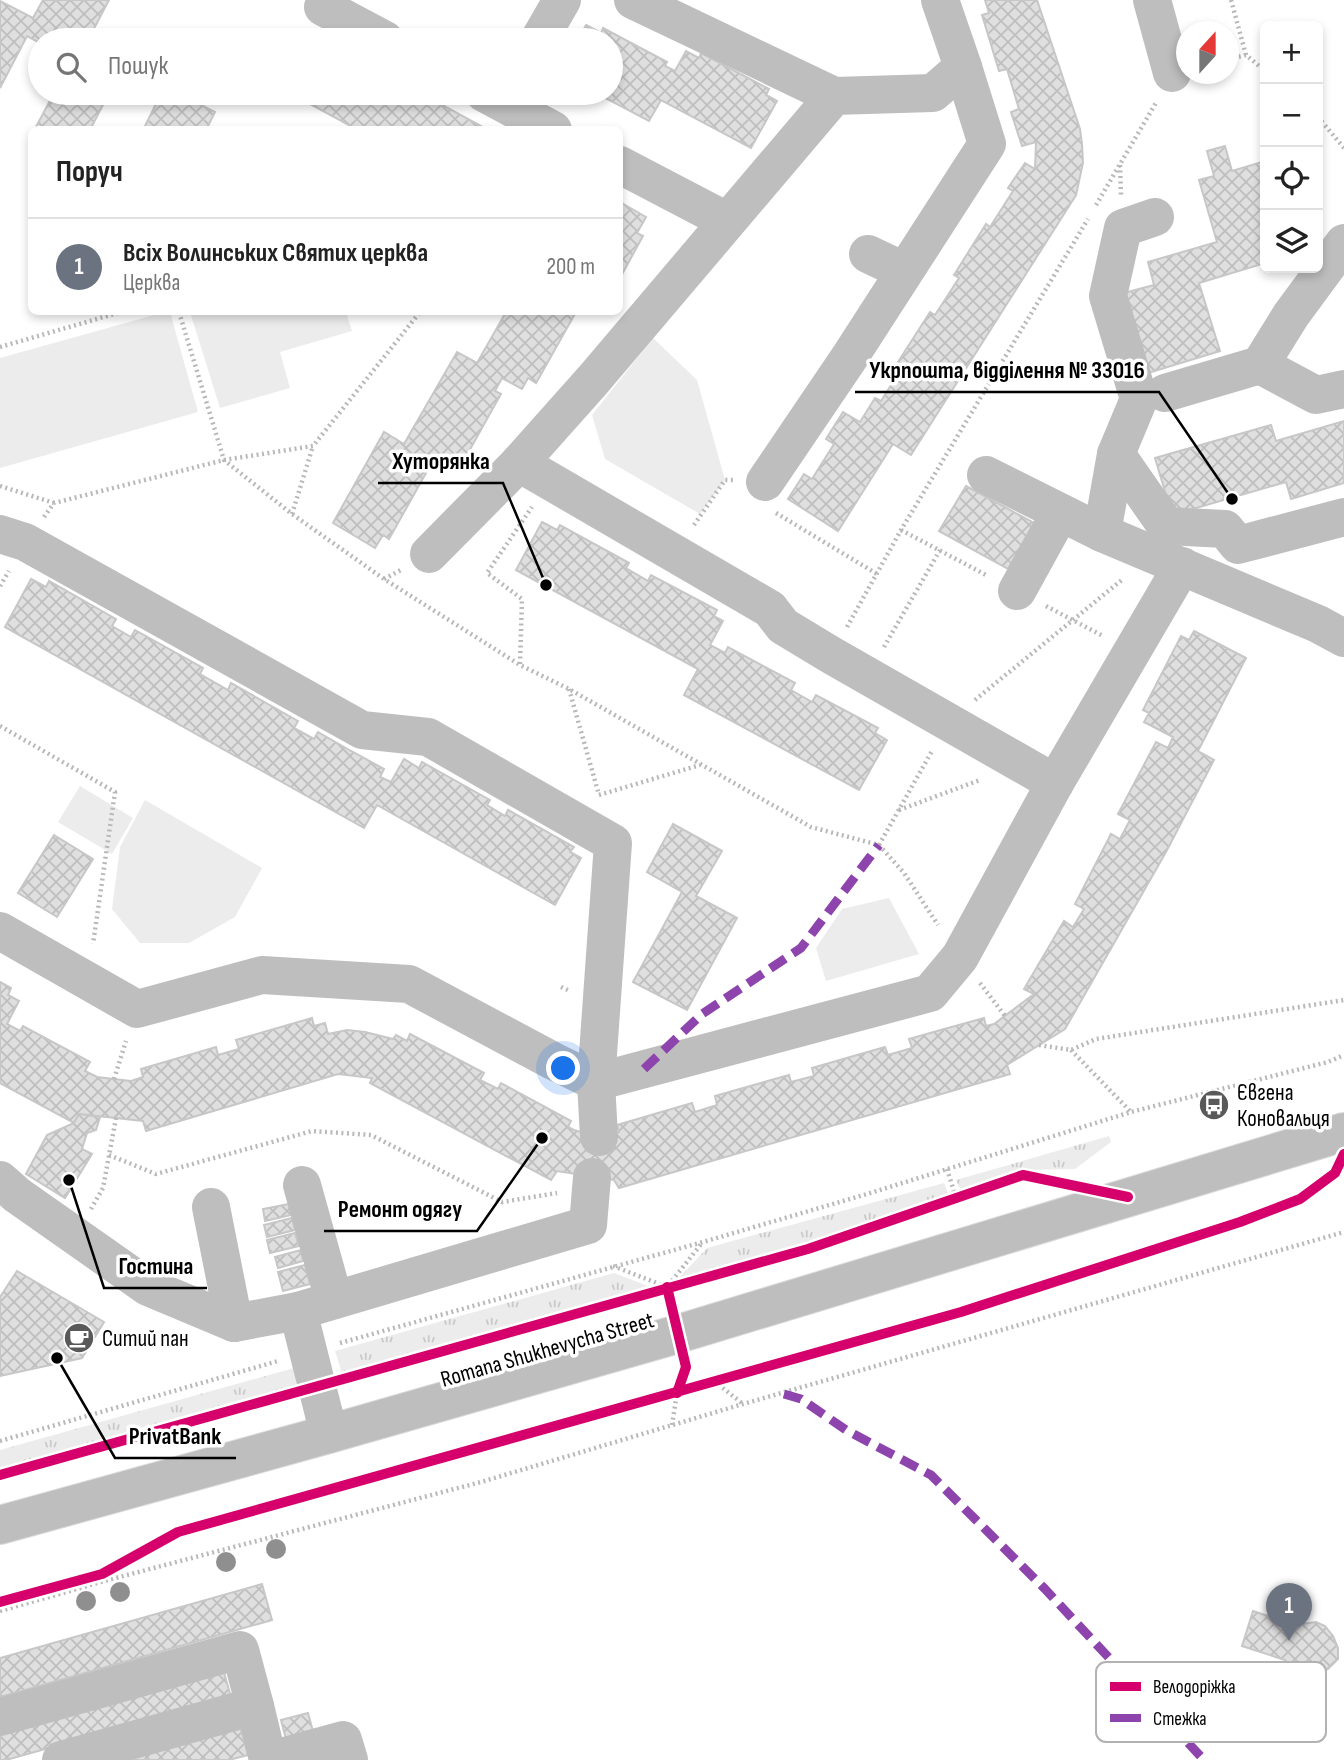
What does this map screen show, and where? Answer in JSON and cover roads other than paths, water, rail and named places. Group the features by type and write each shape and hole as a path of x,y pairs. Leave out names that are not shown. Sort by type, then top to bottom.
{"main road":[{"path":"546,28 562,0"},
{"path":"633,0 834,96 933,93 963,67"},
{"path":"765,482 849,358 987,144 940,0"},
{"path":"1152,0 1172,73"},
{"path":"323,7 362,28"},
{"path":"429,554 534,472 593,380 834,96"},
{"path":"513,105 547,126"},
{"path":"623,167 727,222"},
{"path":"1102,533 1116,454 1139,400 1108,296 1123,228 1155,217"},
{"path":"1165,393 1260,365 1291,315 1344,243"},
{"path":"868,254 904,271"},
{"path":"1260,365 1316,396 1344,389"},
{"path":"1116,454 1166,526 1225,529 1238,545 1344,517"},
{"path":"534,472 770,609 783,626 831,655 1055,783"},
{"path":"986,475 1102,533 1318,624 1344,638"},
{"path":"1017,592 1060,513"},
{"path":"13,538 362,730 428,737 613,843 596,1082 599,1137"},
{"path":"0,932 137,1009 262,975 409,984 596,1082 930,993 960,957 1055,783 1167,560"},
{"name":"Romana Shukhevycha Street","path":"0,1525 678,1334 1344,1132"},
{"path":"6,1194 148,1287 234,1323 316,1305 588,1225 592,1183"},
{"path":"302,1185 316,1305 309,1352 329,1434"},
{"path":"211,1207 234,1323"},
{"path":"0,1717 240,1650 269,1760 343,1740 349,1760"},
{"path":"61,1760 254,1706"}],"place":[{"name":"Укрпошта, відділення № 33016","path":"1232,499"},
{"name":"Хуторянка","path":"546,585"},
{"name":"Євгена Коновальця","path":"1214,1105"},
{"name":"Ремонт одягу","path":"542,1138"},
{"name":"Гостина","path":"69,1180"},
{"name":"Ситий пан","path":"79,1338"},
{"name":"PrivatBank","path":"57,1358"},
{"name":"Всіх Волинських Святих церква","path":"1289,1641"}]}
